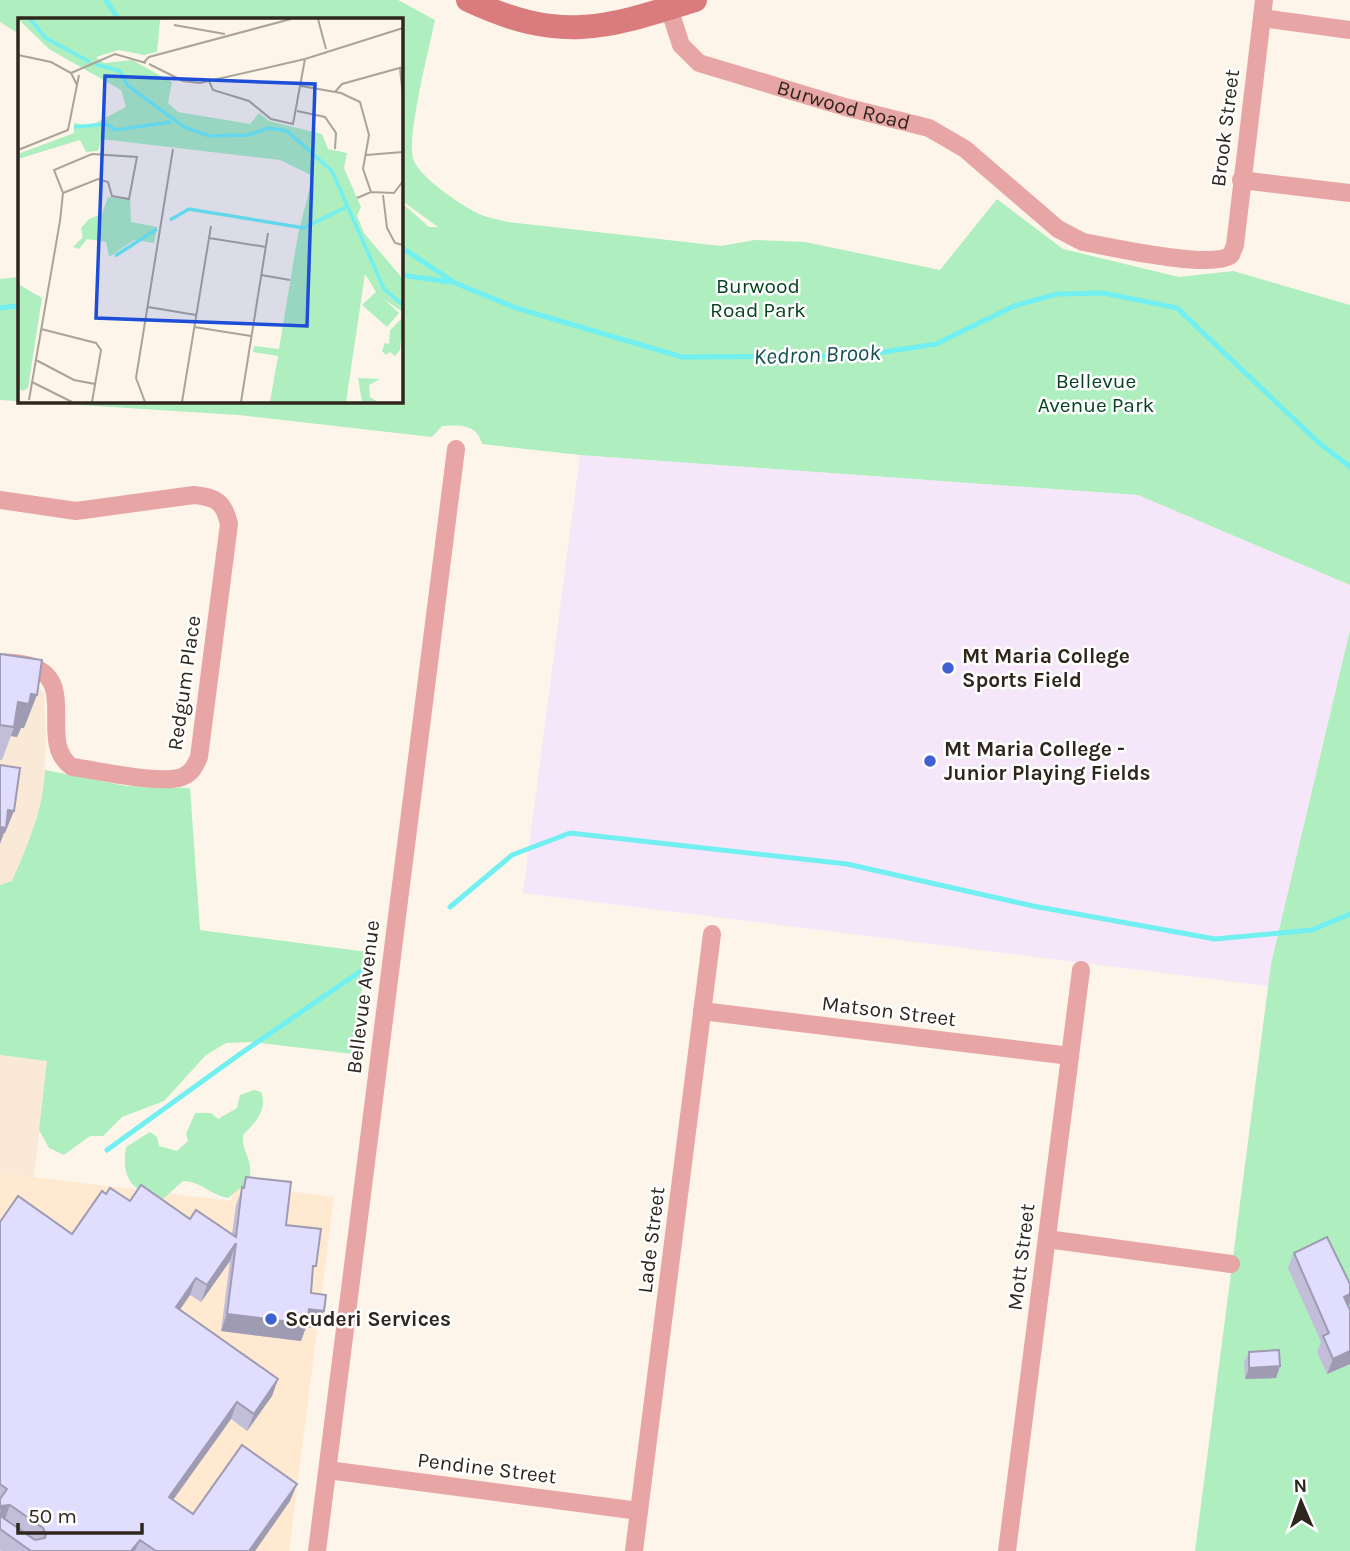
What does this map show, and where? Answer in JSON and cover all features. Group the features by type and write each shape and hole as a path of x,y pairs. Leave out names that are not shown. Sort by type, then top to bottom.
{"street":[{"path":"468,0 516,20 562,28 614,24 695,0"},
{"name":"Brook Street","path":"1226,259 1235,245 1264,0"},
{"name":"Burwood Road","path":"669,8 681,45 699,63 929,128 965,149 1072,238 1163,256 1204,261 1226,259"},
{"path":"1262,18 1350,30"},
{"path":"1241,180 1350,193"},
{"name":"Bellevue Avenue","path":"317,1551 456,449"},
{"name":"Redgum Place","path":"0,500 76,511 194,495 218,501 226,511 229,524 199,757 190,773 180,778 159,779 72,766 64,761 59,752 56,738 56,692 53,682 45,673 31,666 0,662"},
{"name":"Lade Street","path":"634,1551 712,934"},
{"name":"Mott Street","path":"1007,1551 1081,970"},
{"name":"Matson Street","path":"702,1011 1070,1056"},
{"path":"1047,1239 1231,1264"},
{"name":"Pendine Street","path":"328,1470 639,1511"}],"shaded area":[{"name":"Mt Maria College - Junior Playing Fields","path":"580,455 1138,495 1350,585 1350,630 1268,986 523,893"},
{"path":"0,678 36,683 44,694 46,735 44,787 33,833 12,881 0,885"},
{"path":"0,1055 48,1061 34,1177 0,1173"},
{"path":"0,1173 231,1201 234,1184 334,1197 289,1551 0,1551"}],"green space":[{"path":"0,0 398,0 435,20 413,130 413,158 422,173 440,189 481,215 508,222 721,246 755,240 805,242 940,270 997,199 1063,249 1179,277 1233,271 1350,305 1350,585 1138,495 580,455 482,444 480,437 472,429 461,426 442,426 432,437 239,415 32,402 402,402 402,203 429,227 438,227 402,201 402,18 18,18 18,33 0,22"},
{"path":"18,277 18,401 0,400 0,279"},
{"path":"1350,630 1350,1551 1195,1551 1271,964"},
{"path":"45,770 126,786 190,788 200,930 367,952 353,1054 252,1042 226,1043 206,1055 164,1101 122,1117 103,1136 90,1136 64,1155 49,1148 39,1130 47,1061 0,1055 0,885 12,881 29,841 38,813"},
{"path":"254,1090 261,1092 263,1105 256,1121 243,1135 250,1167 249,1181 228,1198 183,1181 163,1199 144,1193 131,1183 125,1168 126,1147 150,1132 157,1137 159,1146 177,1151 188,1141 186,1134 195,1113 211,1113 218,1119 237,1108 240,1095"}],"building":[{"path":"0,654 42,660 37,695 31,694 29,704 18,702 14,727 0,725"},
{"path":"0,765 20,768 14,811 8,810 6,828 0,827"},
{"path":"246,1177 291,1182 286,1225 321,1229 316,1266 313,1266 311,1293 326,1295 324,1311 309,1309 307,1324 227,1314 236,1243 207,1285 196,1278 176,1307 278,1379 254,1414 237,1402 169,1497 193,1514 242,1445 297,1484 249,1551 156,1551 140,1540 131,1551 31,1551 0,1529 0,1512 2,1517 35,1540 45,1538 46,1534 43,1528 10,1505 1,1506 0,1509 0,1499 7,1489 0,1484 0,1222 18,1196 72,1234 102,1191 106,1194 110,1188 130,1201 141,1185 190,1219 196,1210 236,1237 242,1187 244,1188"},
{"path":"1327,1237 1350,1284 1350,1294 1344,1297 1350,1310 1350,1351 1333,1359 1323,1336 1329,1333 1294,1253"},
{"path":"1279,1350 1280,1366 1249,1368 1249,1352"}],"waterway":[{"name":"Kedron Brook","path":"106,0 117,18"},
{"name":"Kedron Brook","path":"402,248 455,283 516,308 682,357 858,356 936,344 1014,306 1057,294 1103,293 1177,308 1318,442 1350,467"},
{"path":"402,275 450,282"},
{"path":"0,308 18,308"},
{"path":"450,907 512,855 570,833 847,864 1033,906 1215,939 1312,930 1350,914"},
{"path":"107,1150 371,964"}],"place":[{"name":"Mt Maria College Sports Field","path":"948,668"},
{"name":"Mt Maria College - Junior Playing Fields","path":"930,761"},
{"name":"Scuderi Services","path":"271,1319"}],"park label":[{"name":"Burwood Road Park","path":"758,298"},
{"name":"Bellevue Avenue Park","path":"1096,393"}]}
